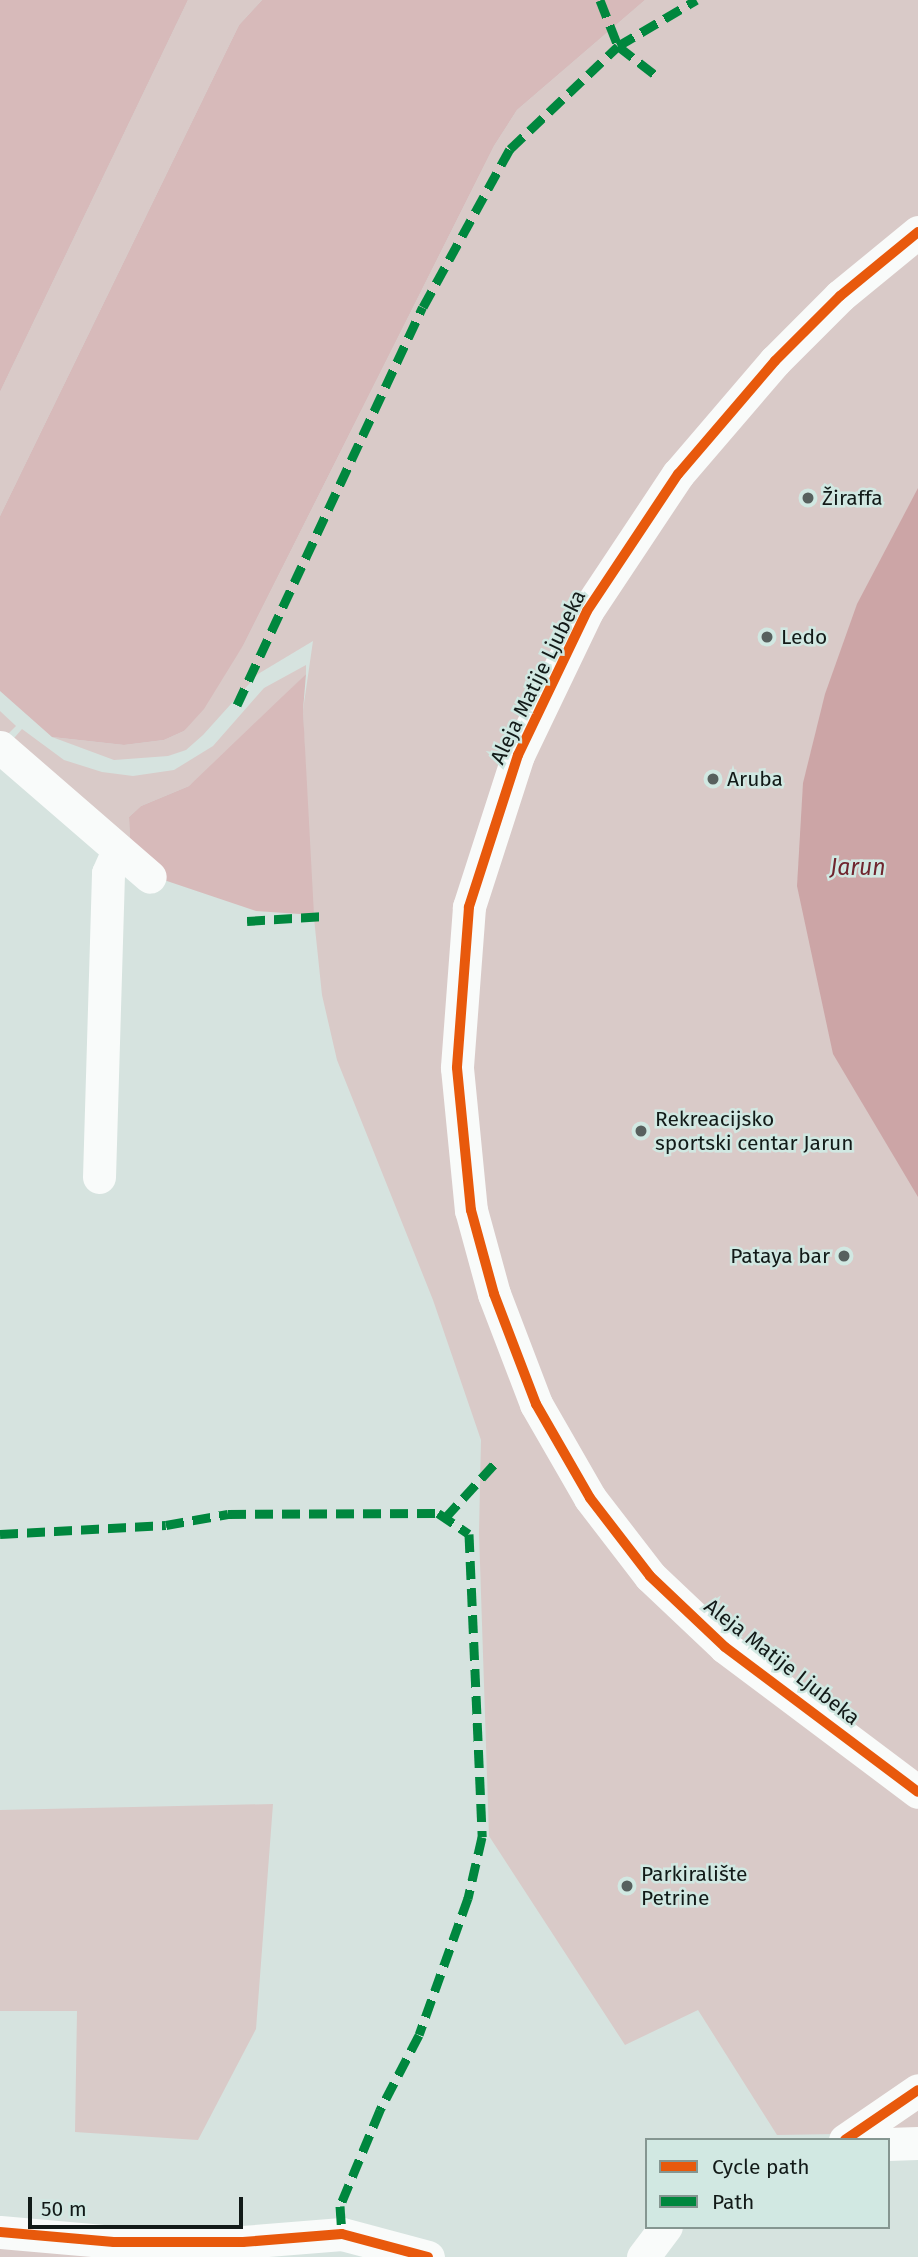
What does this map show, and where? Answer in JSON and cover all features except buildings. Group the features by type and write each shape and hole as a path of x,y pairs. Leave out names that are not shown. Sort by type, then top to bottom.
{"street":[{"name":"Aleja Matije Ljubeka","path":"918,232 840,296 775,361 678,474 587,611 518,755 469,907 457,1068 471,1210 494,1294 536,1404 590,1498 650,1576 725,1647 918,1792"},
{"path":"0,747 150,877"},
{"path":"99,1177 108,873 118,851"},
{"path":"848,2138 918,2090"},
{"path":"890,2144 918,2143"},
{"path":"643,2257 664,2229"},
{"path":"0,2232 114,2242 243,2242 342,2234 428,2257"}],"shaded area":[{"path":"0,0 188,0 0,392"},
{"path":"188,0 262,0 239,25 0,516 0,392"},
{"path":"262,0 645,0 517,110 494,146 244,644 204,709 184,731 164,740 124,745 52,737 0,691 0,516 239,25"},
{"name":"Rekreacijsko sportski centar Jarun","path":"645,0 918,0 918,2130 897,2133 777,2135 698,2010 625,2045 489,1836 479,1533 481,1440 433,1300 337,1060 322,995 310,880 303,710 313,641 258,674 186,750 168,756 114,760 52,737 124,745 164,740 184,731 244,644 494,146 517,110"},
{"path":"306,665 306,674 211,768 189,786 141,806 129,817 130,842 8,745 22,729 64,760 102,772 133,776 174,770 213,746 264,688"},
{"path":"306,674 303,710 314,915 256,911 158,878 130,842 129,817 141,806 189,786"},
{"path":"0,711 16,726 2,740 0,738"},
{"path":"273,1804 256,2029 198,2140 75,2132 77,2011 0,2011 0,1810"},
{"path":"0,2246 217,2257 0,2257"}],"water":[{"name":"Jarun","path":"918,488 918,1197 833,1054 797,886 803,783 825,694 857,604"}],"marked path":[{"path":"600,0 618,46 658,77"},
{"path":"237,705 423,307 510,149 618,46 696,0"},
{"path":"247,921 325,916"},
{"path":"445,1518 497,1461"},
{"path":"0,1534 166,1525 228,1514 438,1513 469,1534 482,1837 468,1898 419,2035 380,2110 340,2206 342,2234"}],"cycle path":[{"path":"918,232 840,296 775,361 678,474 587,611 518,755 469,907 457,1068 471,1210 494,1294 536,1404 590,1498 650,1576 725,1647 918,1792"},
{"path":"848,2138 918,2090"},
{"path":"0,2232 114,2242 243,2242 342,2234 428,2257"}],"place":[{"name":"Žiraffa","path":"808,498"},
{"name":"Ledo","path":"767,637"},
{"name":"Aruba","path":"713,779"},
{"name":"Rekreacijsko sportski centar Jarun","path":"641,1131"},
{"name":"Pataya bar","path":"844,1256"},
{"name":"Parkiralište Petrine","path":"627,1886"}]}
